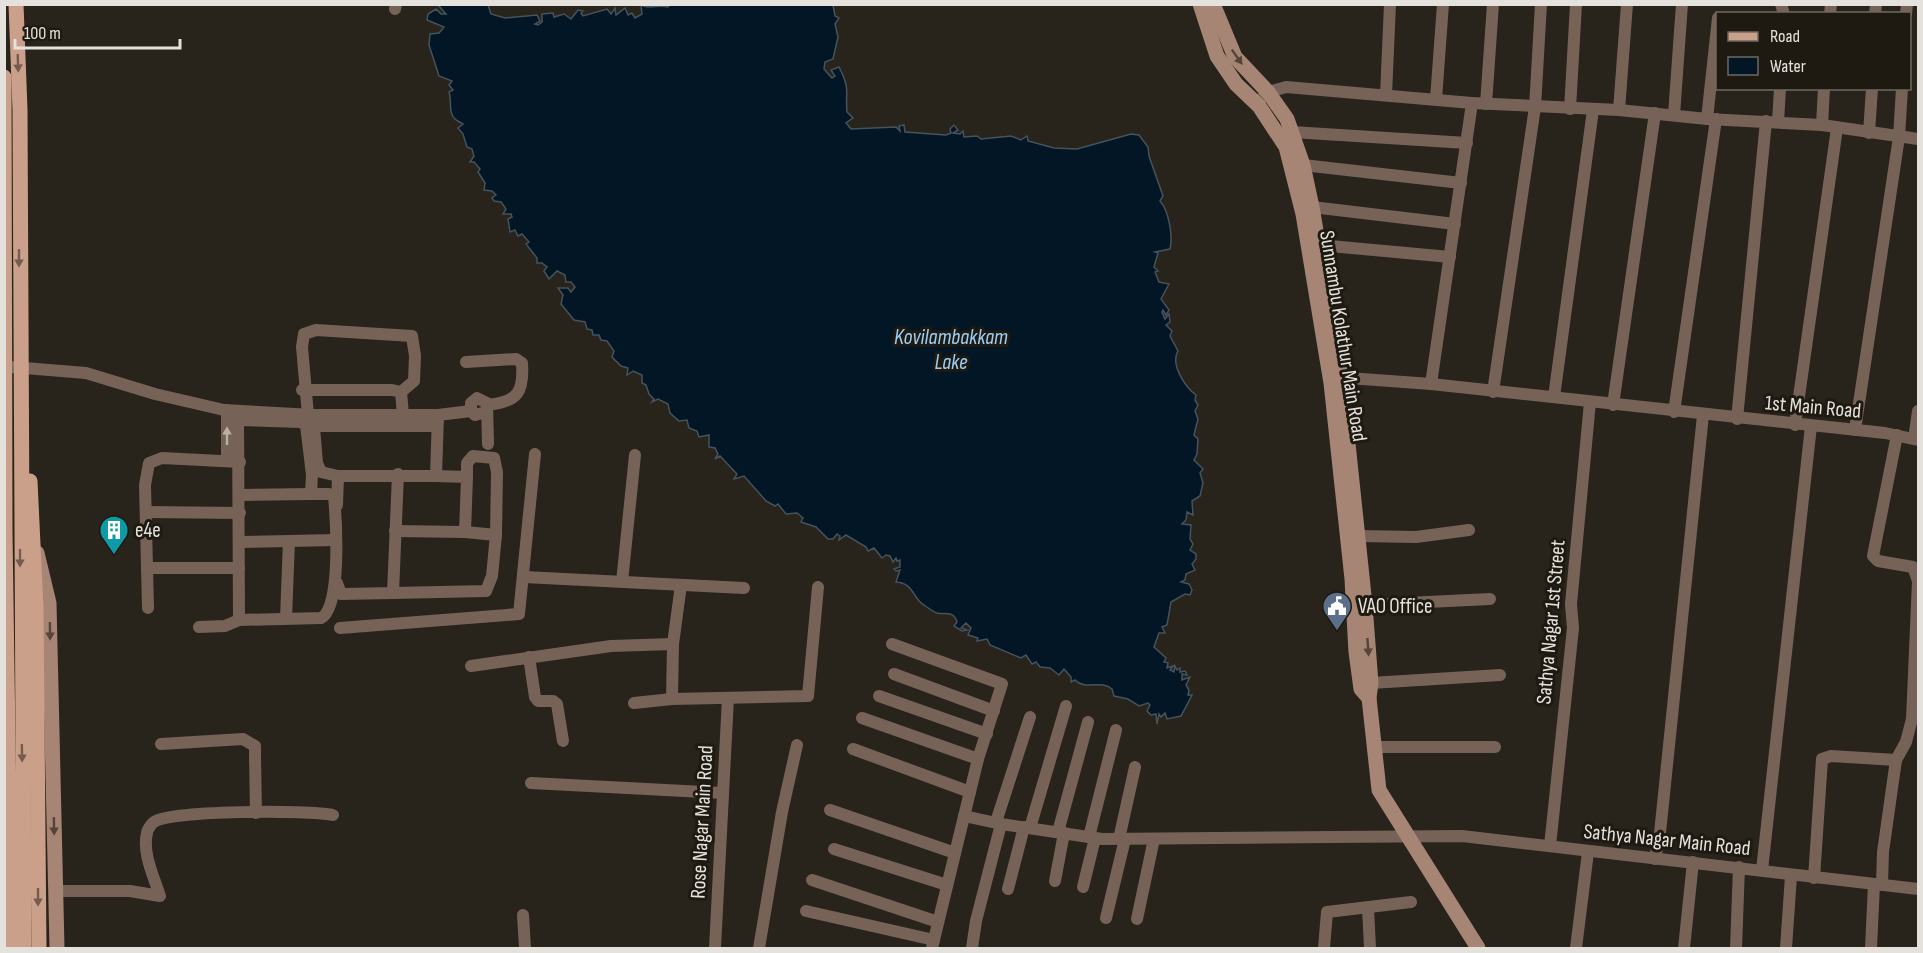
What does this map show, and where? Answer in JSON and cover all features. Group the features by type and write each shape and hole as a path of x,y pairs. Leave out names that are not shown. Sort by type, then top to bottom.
{"main road":[{"path":"11,948 5,382 12,367 20,110 16,4"},
{"path":"4,77 5,241 12,367 20,398 30,480 36,608 39,948"},
{"path":"20,398 24,948"}],"street":[{"name":"Sunnambu Kolathur Main Road","path":"1200,4 1217,56 1236,84 1257,104 1286,147 1303,214 1336,377"},
{"name":"Sunnambu Kolathur Main Road","path":"1212,4 1235,57 1268,92 1287,119 1303,165 1319,245 1348,479 1356,652 1361,689 1370,691"},
{"path":"1386,95 1390,4"},
{"path":"1436,99 1443,4"},
{"path":"1486,104 1493,4"},
{"path":"1493,392 1535,107 1541,4"},
{"path":"1570,109 1576,4"},
{"path":"1620,110 1627,4"},
{"path":"1674,114 1682,4"},
{"path":"1674,412 1711,119 1716,45"},
{"path":"1257,104 1268,92 1286,87 1486,104 1655,112 1711,119 1822,125 1918,139"},
{"path":"1737,419 1772,121 1780,90"},
{"path":"1822,125 1824,90"},
{"path":"1869,133 1872,90"},
{"path":"1855,430 1899,137 1902,90"},
{"path":"1431,384 1472,103"},
{"path":"1554,397 1593,110"},
{"path":"1613,405 1655,112"},
{"path":"1795,425 1837,128"},
{"path":"1292,132 1467,143"},
{"path":"1303,165 1461,183"},
{"path":"1312,207 1455,224"},
{"path":"1319,245 1450,257"},
{"path":"304,390 401,392 414,381 415,357 412,336 316,330 304,334 302,347 304,390 312,419 317,462 321,472 338,476 398,474 467,477"},
{"path":"466,362 516,359 522,363 523,386 517,394 506,401 486,408"},
{"path":"12,367 86,373 155,394 235,413 300,422 306,425 312,475 310,494"},
{"name":"1st Main Road","path":"1336,377 1554,397 1737,419 1855,430 1916,439"},
{"path":"401,392 403,415"},
{"path":"235,413 312,419 438,420 471,411 471,403 474,399 483,399 486,408 488,444"},
{"name":"Sathya Nagar 1st Street","path":"1550,846 1573,628 1571,604 1590,402"},
{"path":"1916,439 1918,411"},
{"path":"227,461 235,413"},
{"path":"235,413 240,462 240,620"},
{"path":"312,419 403,415 438,420"},
{"path":"1655,860 1660,833 1704,415"},
{"path":"436,476 438,420"},
{"path":"1762,870 1811,426"},
{"path":"1871,948 1896,760 1906,742 1912,719 1918,580 1913,567 1878,561 1873,556 1897,435"},
{"path":"340,628 519,614 535,454"},
{"path":"622,582 635,455"},
{"path":"338,476 339,593 486,591 492,576 496,535 497,472 494,458 473,456 467,464 465,532"},
{"path":"148,608 146,485 149,463 162,458 240,462"},
{"path":"393,593 398,474"},
{"name":"Sunnambu Kolathur Main Road","path":"1348,479 1359,536 1379,790 1478,948"},
{"path":"200,627 225,626 240,620 321,618 329,612 335,589 334,496 329,494 240,495"},
{"path":"146,512 240,513"},
{"path":"1359,536 1416,537 1470,530"},
{"path":"395,531 496,535"},
{"path":"32,533 50,603 57,948"},
{"path":"239,543 335,540"},
{"path":"286,618 289,541"},
{"path":"147,568 239,568"},
{"path":"524,577 744,588"},
{"path":"672,699 673,644 681,585"},
{"path":"634,703 672,699 808,696 818,587"},
{"path":"1365,605 1490,599"},
{"path":"471,666 611,646 673,644"},
{"path":"806,911 933,944 978,759 1002,684 892,644"},
{"path":"529,657 535,697 538,700 552,701 557,704 563,741"},
{"path":"894,674 994,711"},
{"path":"1370,691 1500,675"},
{"path":"879,696 987,734"},
{"name":"Rose Nagar Main Road","path":"715,948 728,698"},
{"path":"1008,890 1066,706"},
{"path":"972,948 998,823 1030,717"},
{"path":"862,718 978,759"},
{"path":"1054,881 1061,833 1088,722"},
{"path":"1083,887 1116,730"},
{"path":"161,744 243,739 250,742 255,746 256,813"},
{"path":"759,948 782,812 797,746"},
{"path":"1374,747 1495,747"},
{"path":"854,749 970,792"},
{"path":"1815,878 1822,759 1831,756 1896,760"},
{"path":"1106,918 1135,766"},
{"path":"531,783 723,793"},
{"path":"830,810 955,853"},
{"path":"55,891 129,891 160,896 147,852 147,832 154,821 177,815 256,813 333,815"},
{"name":"Sathya Nagar Main Road","path":"964,816 1092,838 1410,839 1462,836 1918,889"},
{"path":"1137,919 1154,839"},
{"path":"834,849 947,885"},
{"path":"1576,948 1588,852"},
{"path":"1684,948 1693,862"},
{"path":"1736,948 1739,867"},
{"path":"1786,948 1791,876"},
{"path":"812,880 938,921"},
{"path":"1324,948 1327,912 1411,902"},
{"path":"1368,908 1370,948"},
{"path":"523,915 525,948"}],"water":[{"name":"Kovilambakkam Lake","path":"671,4 833,5 835,16 839,18 835,24 838,37 833,59 825,62 824,69 832,78 835,76 831,70 839,67 843,75 846,86 847,112 853,118 846,123 851,129 896,127 900,131 899,126 904,125 905,132 946,135 951,133 950,129 954,125 958,130 953,133 960,134 963,131 964,137 977,136 981,139 1011,136 1021,140 1027,136 1028,141 1054,148 1077,149 1131,134 1139,135 1148,147 1163,196 1160,201 1170,224 1170,249 1155,252 1158,253 1154,267 1158,271 1155,272 1159,282 1169,284 1161,299 1169,310 1166,315 1163,310 1162,312 1165,319 1169,314 1170,322 1166,325 1172,331 1170,336 1178,351 1177,369 1187,387 1196,395 1195,400 1198,405 1195,411 1198,419 1194,435 1198,439 1197,454 1194,460 1203,469 1200,473 1203,483 1200,496 1192,501 1193,515 1187,512 1186,520 1182,524 1191,525 1190,539 1193,544 1190,550 1196,554 1196,559 1192,564 1195,570 1186,574 1185,580 1181,582 1189,584 1192,590 1190,595 1185,594 1171,602 1167,625 1162,627 1165,633 1159,633 1154,647 1166,658 1164,662 1168,663 1167,668 1173,666 1170,670 1174,672 1175,666 1177,670 1180,668 1180,672 1185,671 1187,675 1182,674 1182,680 1190,677 1186,685 1189,690 1188,695 1192,695 1181,716 1167,719 1165,713 1161,717 1159,714 1157,724 1156,714 1151,715 1147,711 1150,705 1148,703 1139,706 1128,699 1114,696 1112,689 1108,686 1084,685 1075,680 1071,682 1071,677 1064,669 1059,675 1050,668 1040,667 1036,662 1032,664 1026,655 1021,658 990,645 987,639 977,641 978,638 968,635 971,628 966,623 961,628 967,630 962,631 954,626 957,622 954,616 935,612 920,602 910,588 896,582 900,570 894,569 900,567 900,560 897,561 896,558 893,562 890,556 886,555 882,558 874,548 868,551 866,547 846,535 839,540 840,536 837,534 833,539 828,539 816,527 801,522 803,518 797,513 786,514 778,504 775,506 766,501 744,476 734,479 737,474 720,456 715,459 718,454 715,448 709,447 709,435 699,437 697,431 689,428 687,420 679,421 670,413 668,404 658,399 652,402 654,399 649,394 646,385 642,383 642,375 633,371 627,375 628,368 621,366 612,357 614,351 607,341 601,340 599,335 593,335 592,330 587,329 585,322 574,320 561,304 563,295 558,288 568,288 571,292 575,287 571,282 566,282 565,275 557,271 549,279 544,271 547,267 542,263 537,263 537,258 526,244 529,242 522,234 518,236 515,230 510,232 508,219 512,217 511,214 503,214 506,209 501,202 494,201 492,198 496,195 492,191 484,190 485,183 478,172 480,169 474,162 470,162 474,156 472,149 467,147 463,134 458,128 463,124 455,119 452,113 449,92 453,90 449,85 452,81 439,76 429,45 430,34 439,33 444,27 427,20 428,14 436,9 441,14 446,14 438,5 488,5 491,14 505,18 537,15 540,21 535,24 538,25 542,22 542,14 553,13 554,17 564,14 571,19 578,10 583,11 581,13 583,16 607,9 611,14 615,8 616,15 625,8 628,15 632,13 635,18 642,14 641,5 668,7"}],"place":[{"name":"e4e","path":"114,556"},
{"name":"VAO Office","path":"1337,632"}]}
